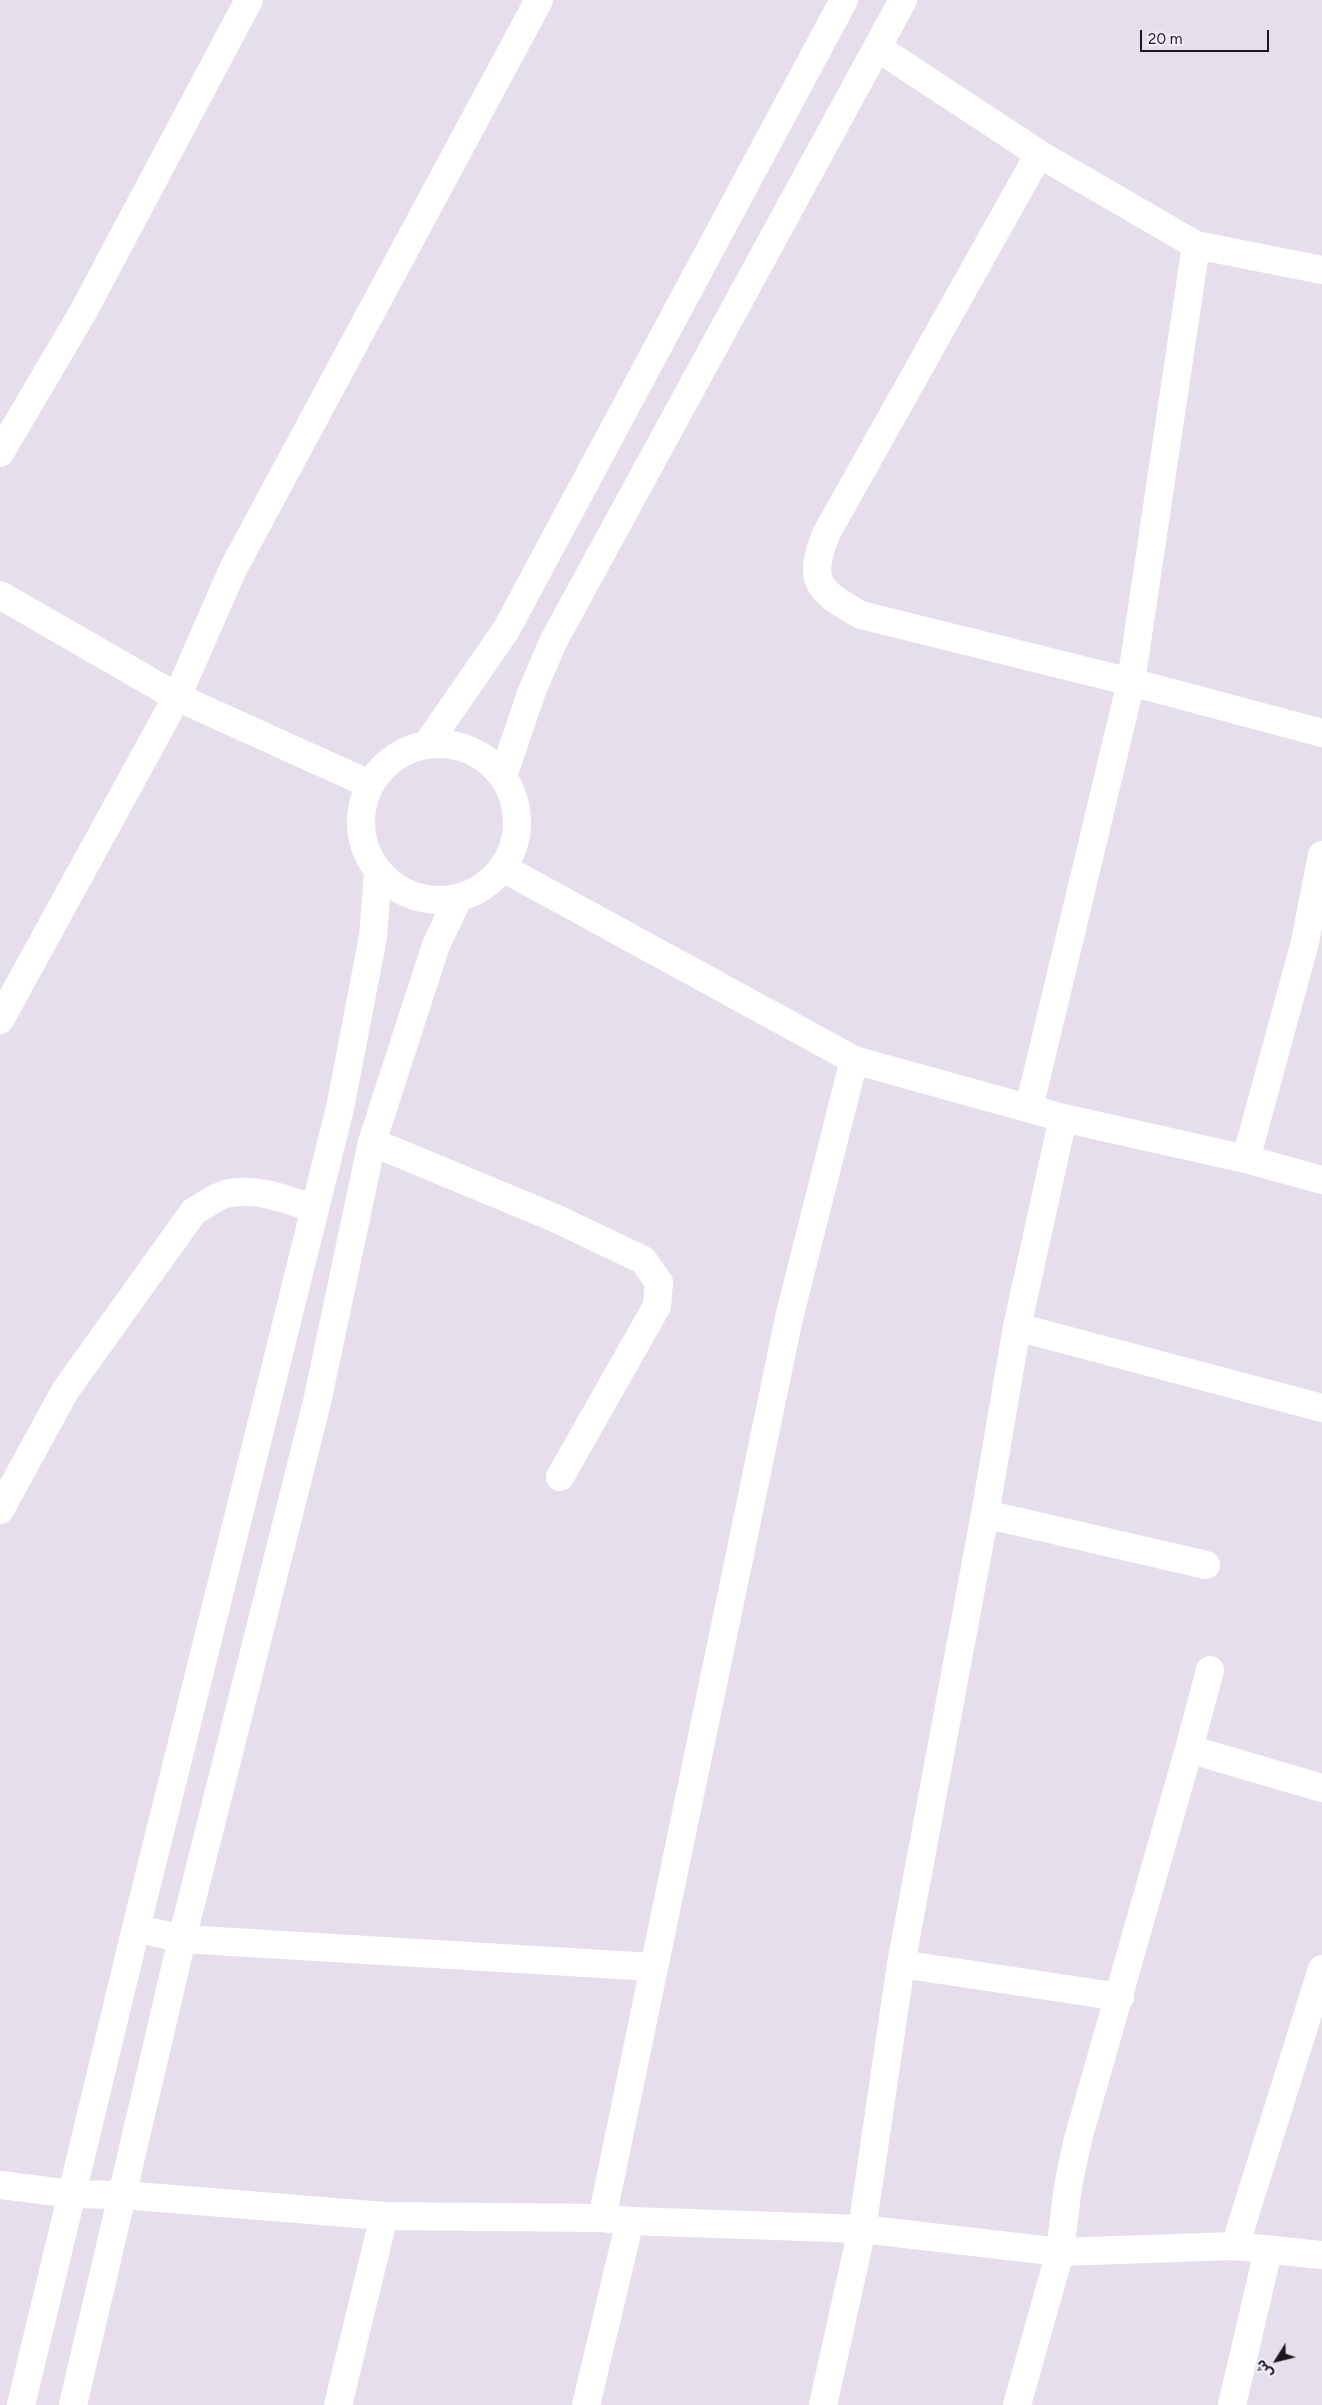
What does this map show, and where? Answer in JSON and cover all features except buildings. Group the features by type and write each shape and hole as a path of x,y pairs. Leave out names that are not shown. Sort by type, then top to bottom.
{"street":[{"path":"0,453 83,312 249,0"},
{"path":"0,1020 177,698 233,569 539,0"},
{"path":"428,743 506,630 844,0"},
{"path":"503,776 532,691 554,640 903,0"},
{"path":"878,48 1039,154 1196,245 1322,270"},
{"path":"1039,154 826,534 816,558 818,582 832,599 861,614 1131,682 1322,733"},
{"path":"1029,1108 1131,682 1196,245"},
{"path":"0,595 177,698 369,784"},
{"path":"428,743 457,745 483,756 503,776 514,798 517,822 514,846 502,868 490,882 475,892 458,899 428,900 401,891 378,873 366,852 360,830 361,806 369,784 384,764 405,750 428,743"},
{"path":"1246,1158 1314,944 1322,855"},
{"path":"502,868 854,1060 1063,1118 1246,1158 1322,1180"},
{"path":"21,2405 136,1928 340,1108 373,937 378,873"},
{"path":"73,2405 182,1939 317,1402 372,1142 436,945 458,899"},
{"path":"602,2218 789,1318 854,1060"},
{"path":"823,2405 862,2229 901,1964 985,1514 1017,1327 1063,1118"},
{"path":"372,1142 564,1222 643,1260 659,1282 657,1306 560,1477"},
{"path":"0,1510 65,1391 194,1212 224,1194 243,1192 274,1197 315,1208"},
{"path":"1017,1327 1322,1408"},
{"path":"985,1514 1206,1565"},
{"path":"1017,2405 1060,2252 1068,2186 1078,2139 1120,1997 1210,1670"},
{"path":"1189,1750 1322,1788"},
{"path":"136,1928 182,1939 653,1967"},
{"path":"901,1964 1120,1997"},
{"path":"1234,2246 1322,1969"},
{"path":"0,2184 72,2194 123,2195 384,2216 602,2218 630,2221 862,2229 1060,2252 1234,2246 1268,2251 1322,2255"},
{"path":"338,2405 384,2216"},
{"path":"586,2405 630,2221"},
{"path":"1232,2405 1268,2251"}]}
